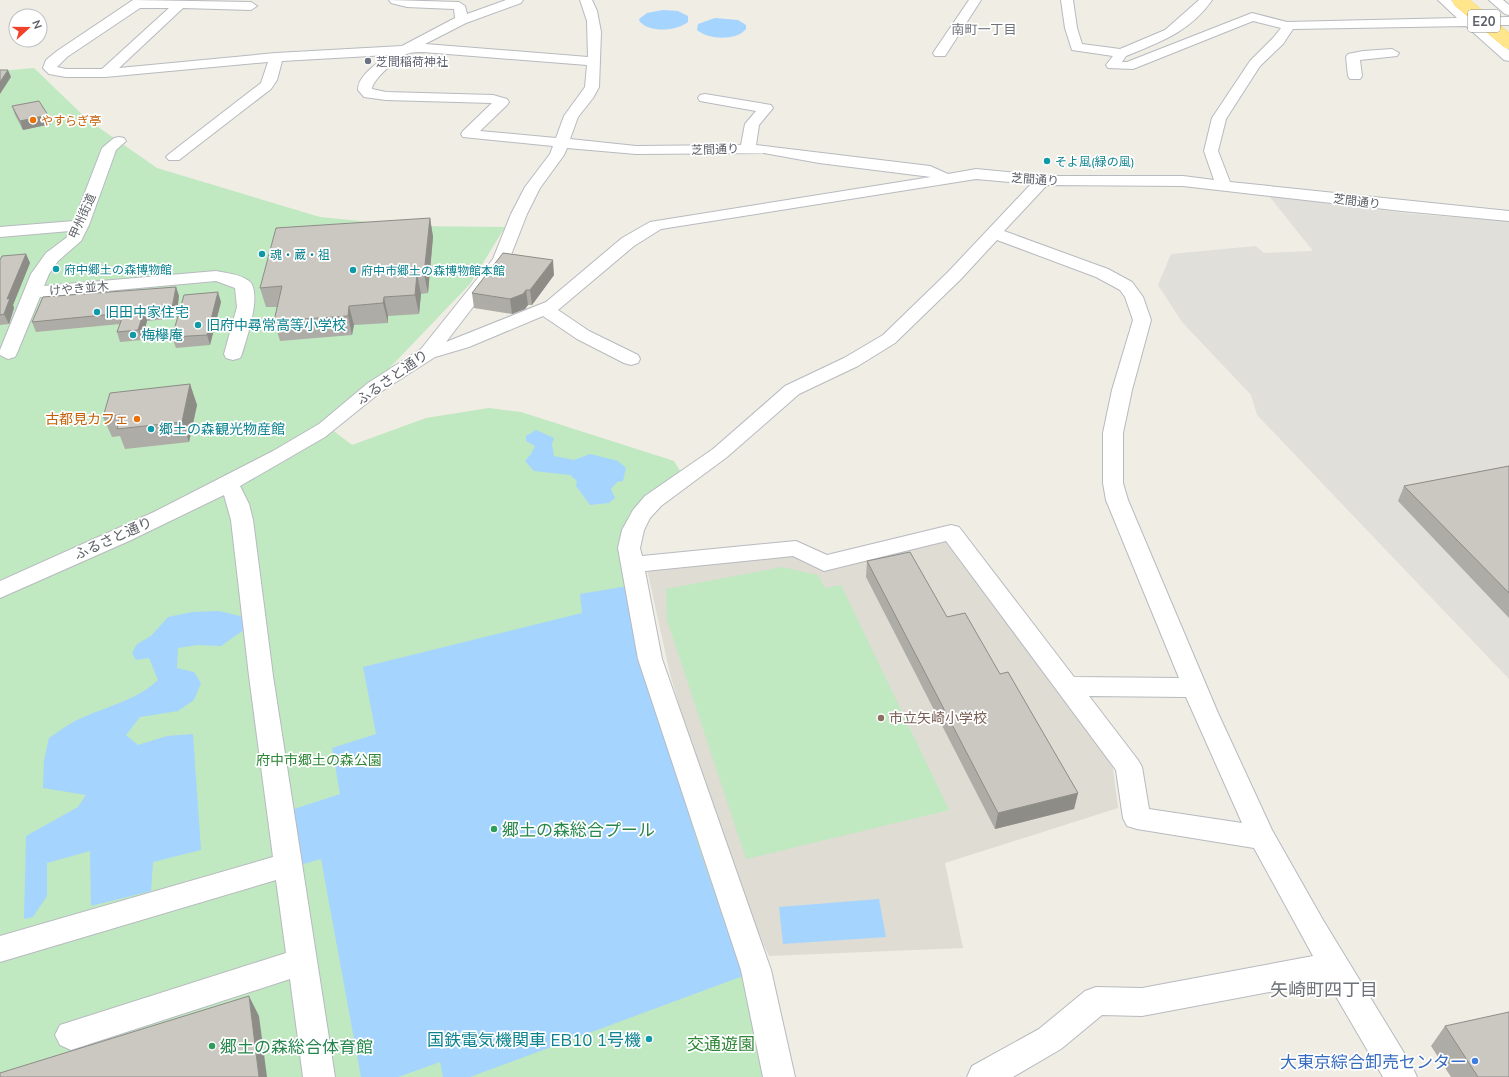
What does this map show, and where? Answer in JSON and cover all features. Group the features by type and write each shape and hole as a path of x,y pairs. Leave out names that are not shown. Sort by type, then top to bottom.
{"highway":[{"name":"E20","path":"1459,0 1509,42"},
{"name":"E20","path":"1490,2 1509,24"}],"street":[{"path":"396,0 437,2 459,6 462,20"},
{"path":"406,49 499,3 517,0"},
{"name":"ふるさと通り","path":"0,590 227,486 319,432 375,387 392,375 417,362 428,353 501,260 519,214 533,187 557,155 563,143 571,116 588,95 592,87 595,28 591,11 586,0"},
{"path":"940,53 975,0"},
{"path":"1067,0 1077,47 1121,53 1170,33 1197,10 1206,0"},
{"path":"1444,0 1509,57"},
{"path":"251,6 180,5 138,2 62,54 50,66 52,70 62,73 105,73 276,57 351,54 406,49 448,49 593,61"},
{"path":"1490,2 1509,11"},
{"path":"105,73 180,5"},
{"path":"1197,10 1237,23"},
{"path":"1121,53 1113,65 1128,66 1252,17 1288,26 1509,20"},
{"path":"1355,76 1353,57 1364,54 1394,55 1367,32 1365,24"},
{"path":"1224,186 1211,151 1219,118 1255,64 1278,41 1288,26"},
{"name":"芝間通り","path":"406,49 398,53 373,74 365,84 365,90 369,94 493,99 502,102 468,134 658,151 748,148 930,171 947,178 976,174 1044,180 1162,180 1509,216"},
{"path":"174,157 266,86 270,80 276,57"},
{"path":"705,98 766,108 752,124 748,148"},
{"name":"甲州街道","path":"8,353 40,274 52,256 73,241 81,225 109,148 119,141"},
{"path":"428,353 462,343 552,306 628,242 656,226 947,178"},
{"path":"779,1077 756,970 650,659 629,548 633,530 640,515 653,501 720,453 792,390 851,362 889,340 954,276 1044,180"},
{"path":"0,232 81,225"},
{"path":"994,233 1102,273 1126,286 1134,297 1142,320 1122,390 1113,433 1113,483 1118,500 1194,688 1263,838 1334,966 1401,1077"},
{"name":"けやき並木","path":"34,292 216,276 230,279 243,285 246,307 233,354"},
{"path":"544,309 583,335 631,359"},
{"path":"231,489 236,496 242,531 319,1077"},
{"path":"633,565 796,548 824,563 951,532 1129,767 1137,818 1263,838"},
{"path":"1067,686 1194,688"},
{"path":"0,949 288,865"},
{"path":"71,1035 302,962"},
{"path":"983,1077 1050,1039 1096,1001 1142,1002 1334,966"}],"shaded area":[{"path":"1269,196 1413,214 1509,221 1509,679 1257,415 1251,395 1182,322 1158,285 1171,254 1256,246 1264,253 1313,251"},
{"name":"市立矢崎小学校","path":"945,541 1112,761 1118,808 945,863 963,948 769,956 728,870 670,674 647,569 794,554 824,569"}],"green space":[{"name":"府中市郷土の森公園","path":"34,68 88,120 157,168 320,217 410,226 505,227 470,284 379,379 322,422 352,445 426,418 489,408 521,412 674,461 680,471 630,513 618,550 671,744 749,984 769,1077 0,1077 0,71"},
{"path":"782,567 818,575 825,588 841,585 949,810 746,859 667,620 666,589"}],"water":[{"path":"663,10 678,11 688,16 688,22 677,27 664,30 650,28 640,22 639,19 647,13"},
{"path":"715,18 738,20 746,25 746,29 736,36 722,38 708,36 697,30 698,24"},
{"path":"536,430 554,438 552,444 554,456 574,460 590,454 618,461 626,468 623,481 617,482 611,489 615,498 609,503 590,505 576,486 577,481 570,475 534,471 525,461 535,446 526,441 526,436"},
{"name":"郷土の森総合プール","path":"628,586 665,736 699,848 743,976 470,1077 443,1077 440,1062 398,1077 361,1077 321,859 300,865 291,810 340,794 332,748 376,734 363,667 582,613 580,594"},
{"path":"219,611 244,617 244,630 221,646 197,645 178,648 177,668 194,672 201,683 194,700 178,711 140,717 126,735 138,745 167,736 193,734 201,850 153,862 151,891 91,906 90,851 47,863 47,896 33,917 24,919 26,836 78,807 86,795 43,788 44,760 49,738 66,726 87,715 140,693 158,680 149,658 136,660 132,653 137,644 151,636 168,617 192,612"},
{"path":"879,899 886,937 783,944 779,907"}],"building":[{"path":"0,70 8,70 0,82"},
{"path":"39,101 48,115 20,121 12,106"},
{"name":"府中市郷土の森博物館本館","path":"430,218 424,274 417,274 415,295 384,297 383,303 349,306 348,316 274,321 282,286 260,288 276,228"},
{"path":"503,253 553,260 530,290 526,290 523,294 510,299 472,293"},
{"path":"26,254 7,299 10,298 4,314 0,315 0,260 2,256"},
{"path":"176,287 172,308 144,311 138,330 117,332 124,313 32,322 43,297"},
{"name":"旧府中尋常高等小学校","path":"218,292 207,335 172,337 184,295"},
{"path":"190,384 182,422 117,429 120,415 103,417 110,393"},
{"path":"1509,466 1509,593 1404,486"},
{"path":"910,552 947,617 965,613 1000,674 1008,672 1078,793 998,813 867,561"},
{"path":"249,996 259,1077 0,1077 0,1073"},
{"name":"大東京綜合卸売センター","path":"1509,1012 1509,1077 1478,1077 1445,1026"}],"place":[{"name":"芝間稲荷神社","path":"368,61"},
{"name":"やすらぎ亭","path":"33,120"},
{"name":"そよ風(緑の風)","path":"1047,161"},
{"name":"魂・蔵・祖","path":"262,254"},
{"name":"府中郷土の森博物館","path":"56,269"},
{"name":"府中市郷土の森博物館本館","path":"353,270"},
{"name":"旧田中家住宅","path":"97,312"},
{"name":"旧府中尋常高等小学校","path":"198,325"},
{"name":"梅欅庵","path":"133,335"},
{"name":"古都見カフェ","path":"137,419"},
{"name":"郷土の森観光物産館","path":"151,429"},
{"name":"市立矢崎小学校","path":"881,718"},
{"name":"郷土の森総合プール","path":"494,829"},
{"name":"国鉄電気機関車 EB10 1号機","path":"649,1039"},
{"name":"郷土の森総合体育館","path":"212,1046"},
{"name":"大東京綜合卸売センター","path":"1475,1061"}],"district":[{"name":"南町一丁目","path":"984,29"},
{"name":"矢崎町四丁目","path":"1324,989"}],"park label":[{"name":"交通遊園","path":"721,1043"}]}
